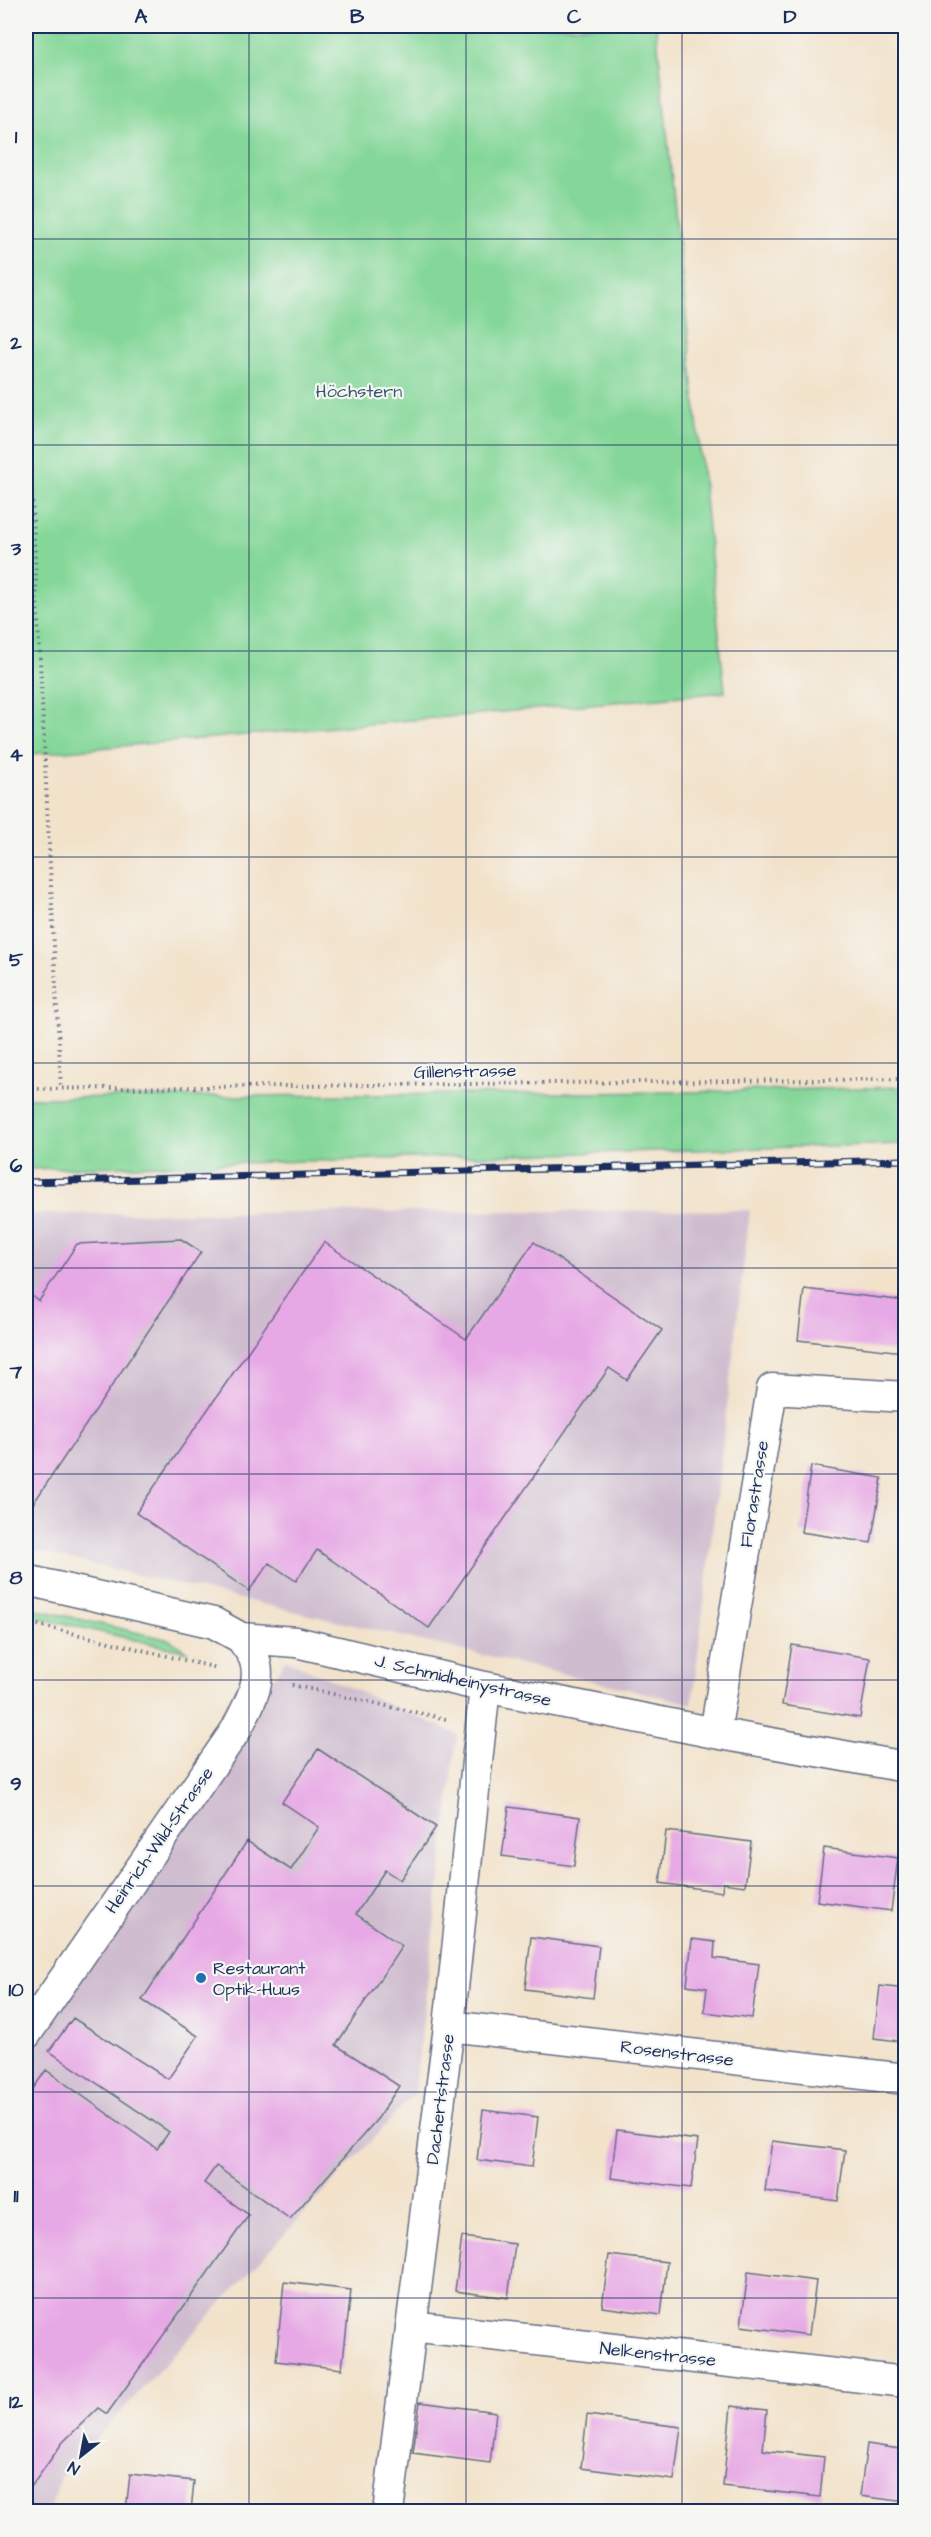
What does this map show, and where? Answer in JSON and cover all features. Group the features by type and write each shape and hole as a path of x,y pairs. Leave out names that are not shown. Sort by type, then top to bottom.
{"street":[{"name":"Florastrasse","path":"716,1733 772,1389 906,1397"},
{"name":"J. Schmidheinystrasse","path":"26,1580 214,1623 241,1638 296,1642 486,1687 716,1733 906,1767"},
{"name":"Heinrich-Wild-Strasse","path":"26,2034 236,1730 252,1697 258,1677 254,1658 241,1638"},
{"name":"Dachertstrasse","path":"387,2511 449,2026 486,1687"},
{"name":"Rosenstrasse","path":"449,2026 906,2079"},
{"name":"Nelkenstrasse","path":"411,2326 906,2382"}],"path":[{"path":"26,376 62,1089"},
{"name":"Gillenstrasse","path":"26,1089 906,1079"},
{"path":"26,1622 206,1665"},
{"path":"301,1687 480,1727"}],"shaded area":[{"path":"750,1210 692,1704 26,1549 26,1214"},
{"path":"286,1660 457,1734 414,2094 60,2478 50,2511 26,2512 26,2034"}],"green space":[{"name":"Höchstern","path":"26,26 656,26 725,692 32,754 26,639"},
{"path":"905,1087 905,1144 26,1169 26,1098 687,1092"},
{"path":"26,1607 170,1640 188,1652 26,1615"}],"building":[{"path":"181,1239 201,1252 29,1510 26,1508 26,1292 39,1301 77,1244"},
{"path":"324,1242 466,1339 534,1242 662,1330 627,1380 609,1368 429,1628 317,1550 296,1581 269,1563 249,1591 136,1513"},
{"path":"804,1289 906,1301 903,1352 798,1340"},
{"path":"811,1466 882,1478 871,1543 801,1532"},
{"path":"792,1645 870,1658 860,1718 782,1705"},
{"path":"318,1749 436,1827 400,1880 385,1870 356,1914 402,1946 336,2045 399,2086 378,2118 290,2219 216,2166 204,2183 249,2215 107,2414 98,2408 63,2442 26,2494 26,2099 46,2070 157,2149 169,2132 49,2051 73,2018 168,2079 198,2036 142,2000 247,1841 291,1870 319,1827 282,1802"},
{"path":"509,1807 580,1817 574,1866 502,1856"},
{"path":"666,1831 751,1842 745,1886 723,1883 722,1892 660,1883"},
{"path":"824,1848 898,1858 891,1911 817,1901"},
{"path":"531,1937 599,1946 593,1998 525,1989"},
{"path":"692,1939 715,1942 714,1958 759,1964 752,2018 704,2012 707,1988 687,1985"},
{"path":"880,1986 906,1989 906,2042 874,2038"},
{"path":"483,2110 538,2117 532,2167 477,2160"},
{"path":"617,2130 698,2140 691,2188 611,2178"},
{"path":"772,2141 845,2150 838,2201 765,2191"},
{"path":"462,2237 515,2244 508,2298 455,2291"},
{"path":"609,2255 667,2262 661,2315 602,2307"},
{"path":"748,2272 816,2281 809,2335 741,2326"},
{"path":"284,2282 351,2290 342,2369 276,2361"},
{"path":"420,2402 496,2412 490,2463 413,2453"},
{"path":"731,2406 767,2410 763,2450 824,2457 820,2497 723,2486"},
{"path":"587,2415 681,2427 674,2480 581,2468"},
{"path":"867,2444 906,2450 906,2502 860,2496"},
{"path":"130,2474 194,2481 191,2511 126,2511"},
{"path":"265,2507 293,2510 293,2511 265,2511"}],"railway":[{"path":"26,1182 906,1160"}],"place":[{"name":"Restaurant Optik-Huus","path":"201,1978"}]}
